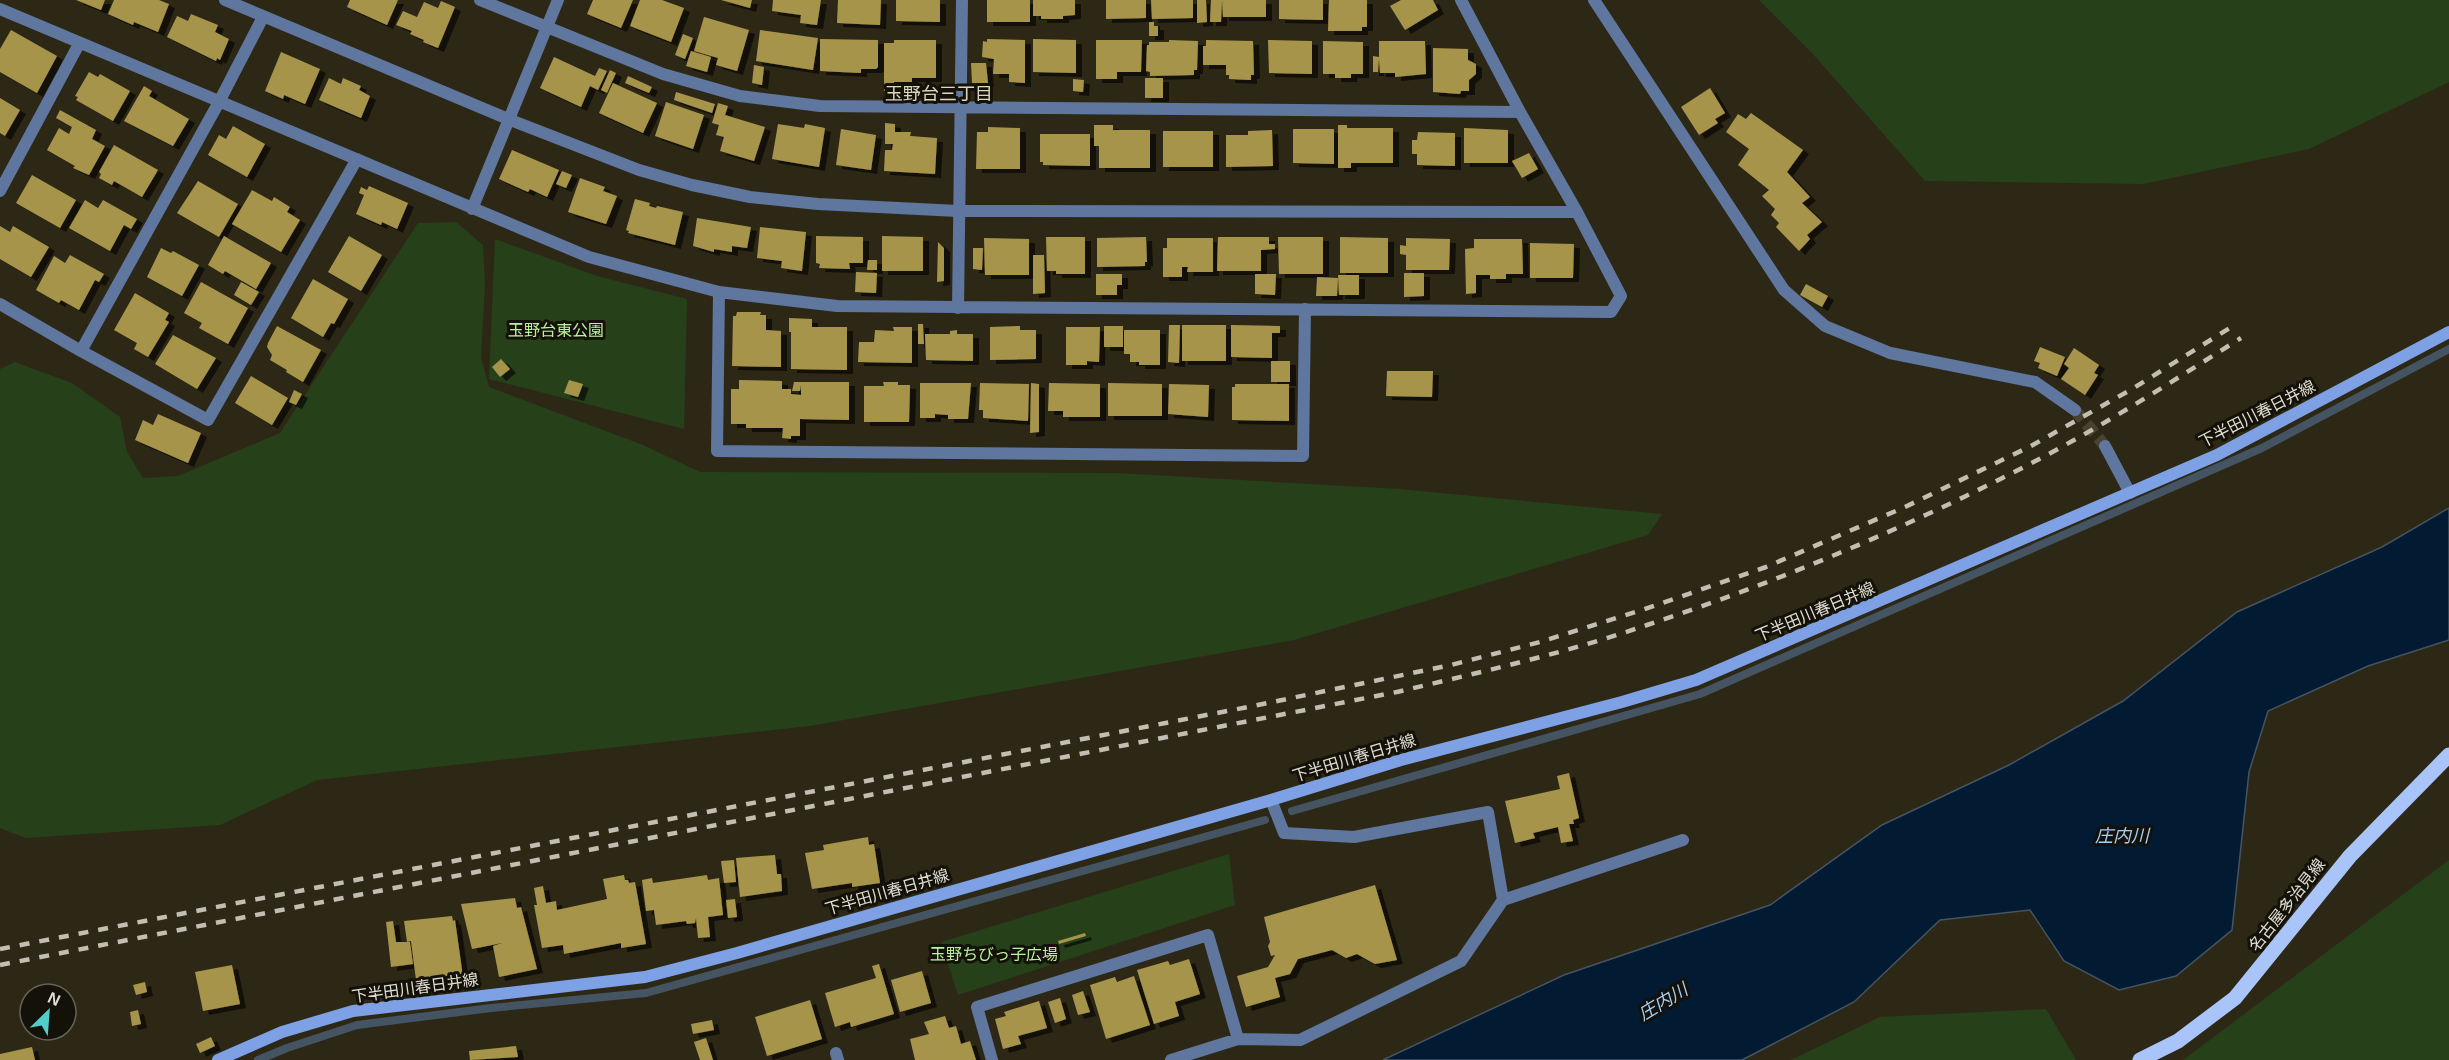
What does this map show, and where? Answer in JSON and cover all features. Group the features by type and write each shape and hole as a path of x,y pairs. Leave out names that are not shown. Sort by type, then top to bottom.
{"main road":[{"name":"下半田川春日井線","path":"218,1060 282,1032 353,1011 645,977 737,953 1271,800 1401,760 1622,702 1696,680 2217,455 2449,332"},
{"name":"名古屋多治見線","path":"2140,1060 2178,1041 2235,998 2350,856 2449,755"}],"street":[{"path":"225,0 508,119 639,170 692,185 750,197 818,204 958,211 1577,212"},
{"path":"480,0 663,74 740,96 820,106 959,109 1520,112"},
{"path":"472,209 558,0"},
{"path":"958,308 962,0"},
{"path":"0,9 589,257 719,292 837,306 1611,312 1621,296 1461,0"},
{"path":"1593,0 1784,290 1825,326 1890,353 2035,382 2075,410"},
{"path":"81,351 219,102 263,17"},
{"path":"0,191 79,44"},
{"path":"0,304 208,420 357,159"},
{"path":"719,292 717,451 1303,456 1305,309"},
{"path":"2105,446 2130,492"},
{"path":"1271,800 1284,833 1354,837 1488,812 1503,900"},
{"path":"1171,1060 1238,1039 1300,1040 1461,961 1503,900 1683,840"},
{"path":"992,1060 977,1007 1208,935 1238,1039"}],"green space":[{"path":"1759,0 2449,0 2449,82 2309,149 2143,184 1925,181 1812,53"},
{"path":"456,222 483,245 485,284 481,358 489,387 643,445 700,472 1117,473 1399,489 1662,514 1648,535 1294,640 810,726 317,780 220,825 26,838 0,828 0,369 15,362 72,383 120,417 127,452 143,478 178,476 280,433 418,223"},
{"name":"玉野台東公園","path":"495,239 597,276 687,299 684,429 489,379"},
{"name":"玉野ちびっ子広場","path":"1229,854 1235,905 958,995 941,942"},
{"path":"2449,860 2449,1060 2183,1060"},
{"path":"2046,1009 2076,1060 1791,1060 1880,1017"}],"water":[{"name":"庄内川","path":"2449,508 2449,640 2368,666 2268,711 2249,772 2232,930 2176,976 2119,990 2064,961 2030,910 1940,920 1854,1002 1742,1060 1383,1060 1564,975 1770,905 1882,825 2009,765 2123,701 2237,612 2382,547"}],"building":[{"path":"76,0 105,0 101,10"},
{"path":"114,0 159,0 169,4 158,32 134,22 133,25 108,14"},
{"path":"350,0 398,0 387,25 347,7"},
{"path":"593,0 633,0 621,28 587,14"},
{"path":"640,0 662,0 684,8 671,42 630,26"},
{"path":"721,0 752,0 750,8"},
{"path":"773,0 821,0 817,25 800,23 801,15 772,11"},
{"path":"838,0 881,0 880,25 837,23"},
{"path":"896,0 940,0 940,22 896,21"},
{"path":"987,0 1030,0 1030,22 987,22"},
{"path":"1033,0 1075,0 1075,15 1063,16 1063,19 1041,19 1041,16 1033,16"},
{"path":"1106,0 1146,0 1146,18 1106,19"},
{"path":"1151,0 1193,0 1193,18 1152,19"},
{"path":"1197,0 1206,0 1207,22 1197,23"},
{"path":"1211,0 1222,0 1221,22 1210,22"},
{"path":"1222,0 1266,0 1266,17 1223,17"},
{"path":"1279,0 1323,0 1323,20 1279,19"},
{"path":"1329,0 1367,0 1367,27 1362,27 1362,31 1328,31"},
{"path":"1401,0 1433,0 1438,10 1405,30 1390,6"},
{"path":"441,1 455,7 438,48 410,34 412,31 396,25 403,11 417,17 424,2 438,8"},
{"path":"191,14 218,25 215,32 229,39 220,60 217,58 216,61 167,37 177,16 188,21"},
{"path":"704,17 749,30 737,71 716,65 718,58 694,51"},
{"path":"1149,22 1154,22 1154,26 1158,26 1158,36 1149,36"},
{"path":"11,30 57,56 37,93 0,72 0,49"},
{"path":"760,30 818,38 813,70 756,61"},
{"path":"683,34 693,38 685,59 675,55"},
{"path":"820,39 878,40 878,67 861,69 861,73 820,71"},
{"path":"987,39 1025,40 1025,83 1009,82 1009,74 993,74 994,59 982,57 983,41 987,42"},
{"path":"1033,39 1076,40 1076,73 1033,72"},
{"path":"894,40 936,40 936,78 912,78 912,82 894,82 894,91 884,91 884,43 894,43"},
{"path":"1096,40 1142,40 1141,72 1117,72 1117,79 1096,79"},
{"path":"1169,40 1198,41 1197,70 1194,70 1194,75 1150,76 1150,72 1146,71 1149,42 1169,42"},
{"path":"1206,40 1253,41 1254,75 1251,75 1251,80 1229,79 1229,75 1226,75 1226,65 1203,65 1203,46 1206,46"},
{"path":"1268,40 1312,41 1312,74 1269,73"},
{"path":"1323,41 1363,42 1363,74 1351,74 1351,78 1335,78 1335,74 1323,74"},
{"path":"1379,41 1425,41 1426,74 1395,77 1395,73 1380,73 1379,59 1378,72 1373,72 1373,56 1379,57"},
{"path":"1433,48 1468,49 1468,60 1476,64 1476,74 1469,80 1469,91 1461,91 1460,94 1433,92"},
{"path":"691,51 711,57 707,72 686,66"},
{"path":"281,52 320,69 305,104 284,95 283,99 265,91"},
{"path":"554,57 595,76 599,68 607,71 598,90 590,86 581,107 540,88"},
{"path":"971,63 986,63 988,83 972,83"},
{"path":"754,65 764,67 762,85 752,83"},
{"path":"610,70 616,73 607,93 601,90"},
{"path":"89,72 98,77 100,74 130,91 113,121 76,100 78,97 75,96"},
{"path":"628,76 652,87 649,93 625,83"},
{"path":"329,78 341,84 343,78 361,86 359,90 370,96 361,118 319,100"},
{"path":"1145,78 1163,78 1163,98 1145,98"},
{"path":"1073,79 1084,80 1083,92 1073,91"},
{"path":"613,83 657,103 643,133 599,113"},
{"path":"144,86 152,91 149,96 189,119 173,146 124,121"},
{"path":"1710,88 1725,113 1715,119 1718,123 1699,135 1681,107"},
{"path":"676,92 715,104 712,113 674,100"},
{"path":"0,98 20,110 5,136 0,133"},
{"path":"666,102 704,115 693,149 655,136"},
{"path":"718,103 728,106 725,115 765,127 754,161 720,151 724,137 716,135 719,125 712,123"},
{"path":"60,110 96,130 92,139 105,146 89,175 73,168 75,166 47,150 59,128 69,134 72,127 56,118"},
{"path":"1751,113 1803,150 1787,172 1810,197 1802,203 1822,222 1807,235 1810,239 1799,251 1776,227 1779,223 1771,215 1775,209 1762,196 1769,190 1738,165 1749,149 1726,132 1738,114 1746,119"},
{"path":"885,123 895,124 895,132 911,132 910,136 937,138 935,174 884,171 885,150 892,150 893,144 885,144"},
{"path":"778,124 804,128 805,124 825,128 819,167 772,159"},
{"path":"1094,125 1113,125 1113,130 1150,130 1150,168 1099,168 1099,146 1094,146"},
{"path":"1338,125 1347,125 1347,128 1393,128 1393,163 1351,163 1351,168 1338,168"},
{"path":"233,126 265,144 247,177 208,155 219,135 226,139"},
{"path":"988,127 1020,128 1020,169 976,169 977,132 988,132"},
{"path":"1464,128 1508,130 1508,163 1464,163"},
{"path":"841,129 876,135 871,170 836,165"},
{"path":"1293,129 1334,129 1334,164 1293,163"},
{"path":"1272,130 1273,166 1226,167 1226,135 1248,135 1248,131"},
{"path":"1163,131 1213,131 1213,167 1163,167"},
{"path":"1418,132 1455,133 1455,166 1417,165 1417,154 1412,154 1412,140 1417,140"},
{"path":"1040,134 1090,134 1090,166 1043,165 1043,162 1040,162"},
{"path":"114,145 158,170 142,197 114,181 112,185 99,178 101,174 99,172"},
{"path":"512,150 559,170 547,197 530,189 528,192 499,179"},
{"path":"1529,153 1538,169 1522,178 1512,161"},
{"path":"562,171 572,175 566,188 556,184"},
{"path":"32,175 76,200 60,228 16,203"},
{"path":"580,178 605,187 603,191 617,196 606,224 568,212"},
{"path":"198,181 238,204 219,237 177,213"},
{"path":"369,186 408,203 397,229 356,214 364,195 359,193 361,187 367,190"},
{"path":"252,190 272,201 274,197 290,207 287,212 300,220 281,252 232,224"},
{"path":"635,199 650,203 649,206 656,208 657,206 683,212 675,245 628,233 629,231 626,230"},
{"path":"85,200 98,208 103,200 137,219 131,229 124,225 110,251 69,228"},
{"path":"697,218 751,227 747,248 732,246 732,252 714,249 714,252 693,246"},
{"path":"0,226 10,232 13,226 49,247 31,277 0,259"},
{"path":"760,227 806,232 802,271 781,268 782,261 757,258"},
{"path":"224,236 271,263 256,289 225,271 223,274 208,265"},
{"path":"349,236 382,255 361,291 328,272"},
{"path":"816,236 863,237 863,263 849,263 850,269 819,268 820,264 816,263"},
{"path":"882,236 923,237 923,271 882,271"},
{"path":"1046,237 1085,237 1085,274 1056,274 1056,271 1047,271"},
{"path":"1146,237 1147,262 1145,266 1097,267 1097,238"},
{"path":"1218,237 1269,237 1269,244 1275,244 1275,249 1261,250 1261,271 1217,271"},
{"path":"1278,237 1323,237 1323,274 1279,274"},
{"path":"1340,237 1388,238 1388,273 1340,273"},
{"path":"984,238 1029,239 1029,275 985,275"},
{"path":"1167,238 1213,238 1213,272 1187,272 1188,267 1182,267 1182,277 1163,277 1163,248 1167,248"},
{"path":"1406,238 1450,239 1449,270 1406,270 1406,255 1400,254 1400,245 1406,246"},
{"path":"1474,239 1522,239 1523,274 1506,274 1506,279 1490,279 1490,275 1476,275 1476,293 1466,294 1465,249 1474,248"},
{"path":"938,242 944,248 944,281 937,282"},
{"path":"1530,243 1574,244 1573,278 1530,278"},
{"path":"161,248 171,253 173,251 199,265 182,296 147,277"},
{"path":"973,248 983,248 982,270 973,269"},
{"path":"70,255 104,274 99,282 95,280 79,310 61,300 59,303 36,290 54,256 65,263"},
{"path":"1033,255 1044,255 1045,293 1033,294"},
{"path":"868,260 877,260 877,270 867,270"},
{"path":"856,272 877,273 876,293 855,292"},
{"path":"1404,273 1424,273 1424,296 1404,297"},
{"path":"1096,274 1122,274 1122,285 1117,285 1117,295 1096,295"},
{"path":"1255,274 1276,274 1275,295 1255,294"},
{"path":"1338,275 1359,275 1359,295 1339,295"},
{"path":"1317,277 1338,278 1337,296 1316,296"},
{"path":"313,279 348,299 334,324 331,323 323,337 291,318"},
{"path":"201,282 248,308 228,344 199,328 202,323 184,313"},
{"path":"241,282 259,292 251,305 234,295"},
{"path":"1806,284 1828,296 1822,307 1800,295"},
{"path":"135,293 169,313 165,320 169,322 148,357 134,349 137,343 114,330"},
{"path":"737,312 761,312 760,315 766,315 766,330 781,331 781,367 732,366 733,316 736,316"},
{"path":"789,318 812,319 812,327 847,327 847,370 791,369"},
{"path":"918,324 923,324 924,344 918,344"},
{"path":"1169,325 1180,325 1179,363 1168,362"},
{"path":"1182,325 1226,325 1226,361 1182,361"},
{"path":"1231,325 1280,326 1280,333 1272,333 1272,358 1231,357"},
{"path":"277,326 321,350 303,382 270,360 272,355 267,347"},
{"path":"1020,326 1020,330 1036,330 1036,359 990,360 990,327"},
{"path":"1104,326 1123,326 1123,347 1104,347"},
{"path":"893,327 912,327 912,363 858,362 859,342 874,342 875,330 894,331"},
{"path":"1066,327 1100,327 1099,362 1087,361 1087,365 1066,365"},
{"path":"957,330 957,334 973,334 973,361 926,360 925,334 950,334 950,331"},
{"path":"1124,330 1160,330 1160,365 1139,365 1139,362 1130,362 1130,354 1124,354"},
{"path":"173,335 216,358 197,389 155,364"},
{"path":"2040,347 2065,357 2057,376 2038,368 2040,363 2034,361"},
{"path":"2074,348 2099,365 2094,373 2098,375 2085,395 2061,379 2069,368 2064,364"},
{"path":"501,359 510,369 500,377 492,367"},
{"path":"1271,361 1290,361 1290,382 1271,382"},
{"path":"1387,371 1433,371 1432,397 1386,396"},
{"path":"251,376 288,398 272,425 235,403"},
{"path":"569,380 583,384 578,397 564,393"},
{"path":"739,380 782,381 782,389 791,389 791,394 801,395 801,385 800,391 792,391 794,382 849,382 849,420 800,419 800,436 791,436 791,439 782,438 783,428 746,428 746,424 731,424 731,389 739,389"},
{"path":"883,382 910,385 909,422 864,422 864,386 884,386"},
{"path":"920,383 971,383 968,419 948,419 948,415 935,414 935,418 920,418"},
{"path":"980,383 1029,384 1028,421 983,418 983,410 979,410"},
{"path":"1031,383 1039,384 1039,432 1030,433"},
{"path":"1049,383 1100,384 1100,417 1063,417 1063,411 1048,411"},
{"path":"1108,383 1162,384 1162,416 1108,416"},
{"path":"1169,384 1209,385 1208,417 1168,414"},
{"path":"1235,384 1289,384 1289,421 1232,420 1232,387 1235,387"},
{"path":"294,390 302,394 296,405 289,402"},
{"path":"158,414 201,433 188,463 135,440 143,420 153,425"},
{"path":"1569,773 1579,818 1573,820 1574,824 1569,824 1573,841 1561,843 1558,827 1533,833 1535,838 1515,843 1505,801 1560,789 1557,776"},
{"path":"868,837 869,845 874,844 880,883 852,887 852,883 812,889 805,853 824,850 823,845"},
{"path":"775,855 777,874 781,874 782,891 740,897 736,858"},
{"path":"734,860 736,882 724,883 721,861"},
{"path":"624,875 625,880 629,883 635,882 646,944 621,948 621,943 564,954 563,945 542,948 534,905 537,905 534,888 543,886 546,903 556,901 557,910 607,899 603,879"},
{"path":"707,875 708,880 719,878 723,915 708,917 710,937 698,938 696,918 695,923 687,924 686,921 656,925 654,910 646,911 642,880 652,878 653,883"},
{"path":"1375,885 1397,960 1375,964 1357,954 1346,958 1332,950 1298,959 1290,974 1275,978 1280,997 1246,1007 1237,976 1268,967 1275,955 1271,956 1268,946 1270,942 1264,917"},
{"path":"515,898 517,908 521,907 537,969 499,977 493,946 502,943 472,949 461,904"},
{"path":"735,899 737,917 728,918 726,900"},
{"path":"452,916 453,921 455,920 463,977 416,980 411,941 407,942 404,921"},
{"path":"393,921 396,942 410,942 413,964 391,967 386,922"},
{"path":"1085,933 1086,936 1059,944 1058,941"},
{"path":"1189,959 1200,994 1175,1002 1179,1016 1154,1024 1137,970 1168,961 1170,965"},
{"path":"879,964 894,1014 851,1027 850,1022 835,1027 825,993 876,978 872,966"},
{"path":"232,965 240,1004 203,1011 195,972"},
{"path":"922,971 931,1003 900,1012 891,980"},
{"path":"1134,976 1150,1025 1106,1039 1090,985 1115,977 1117,982"},
{"path":"145,982 147,992 136,995 133,985"},
{"path":"1083,991 1090,1012 1078,1015 1072,995"},
{"path":"1060,998 1066,1019 1055,1023 1048,1002"},
{"path":"810,1000 822,1039 767,1056 755,1017"},
{"path":"1039,1001 1047,1028 1018,1036 1021,1044 1003,1049 995,1019 1006,1016 1004,1012"},
{"path":"138,1010 141,1024 132,1026 130,1012"},
{"path":"945,1016 949,1028 956,1026 961,1044 970,1041 976,1060 915,1060 910,1039 929,1034 924,1022"},
{"path":"712,1020 714,1030 693,1034 691,1024"},
{"path":"211,1037 215,1046 200,1053 196,1044"},
{"path":"706,1038 713,1060 700,1060 694,1042"},
{"path":"516,1046 518,1057 470,1060 469,1051"},
{"path":"32,1047 35,1060 0,1060 0,1054"}],"waterway":[{"path":"1292,811 1700,694 2262,448 2449,349"},
{"path":"258,1060 357,1025 491,1008 646,993 1265,820"}],"tunnel":[{"path":"2075,410 2105,446"}],"railway":[{"path":"0,949 1253,706 1451,665 1540,642 1766,567 1905,507 2031,446 2132,389 2233,326"},
{"path":"0,965 1397,692 1554,653 1698,608 1799,570 1898,528 1995,482 2068,443 2241,338"}],"district":[{"name":"玉野台三丁目","path":"939,94"}]}
